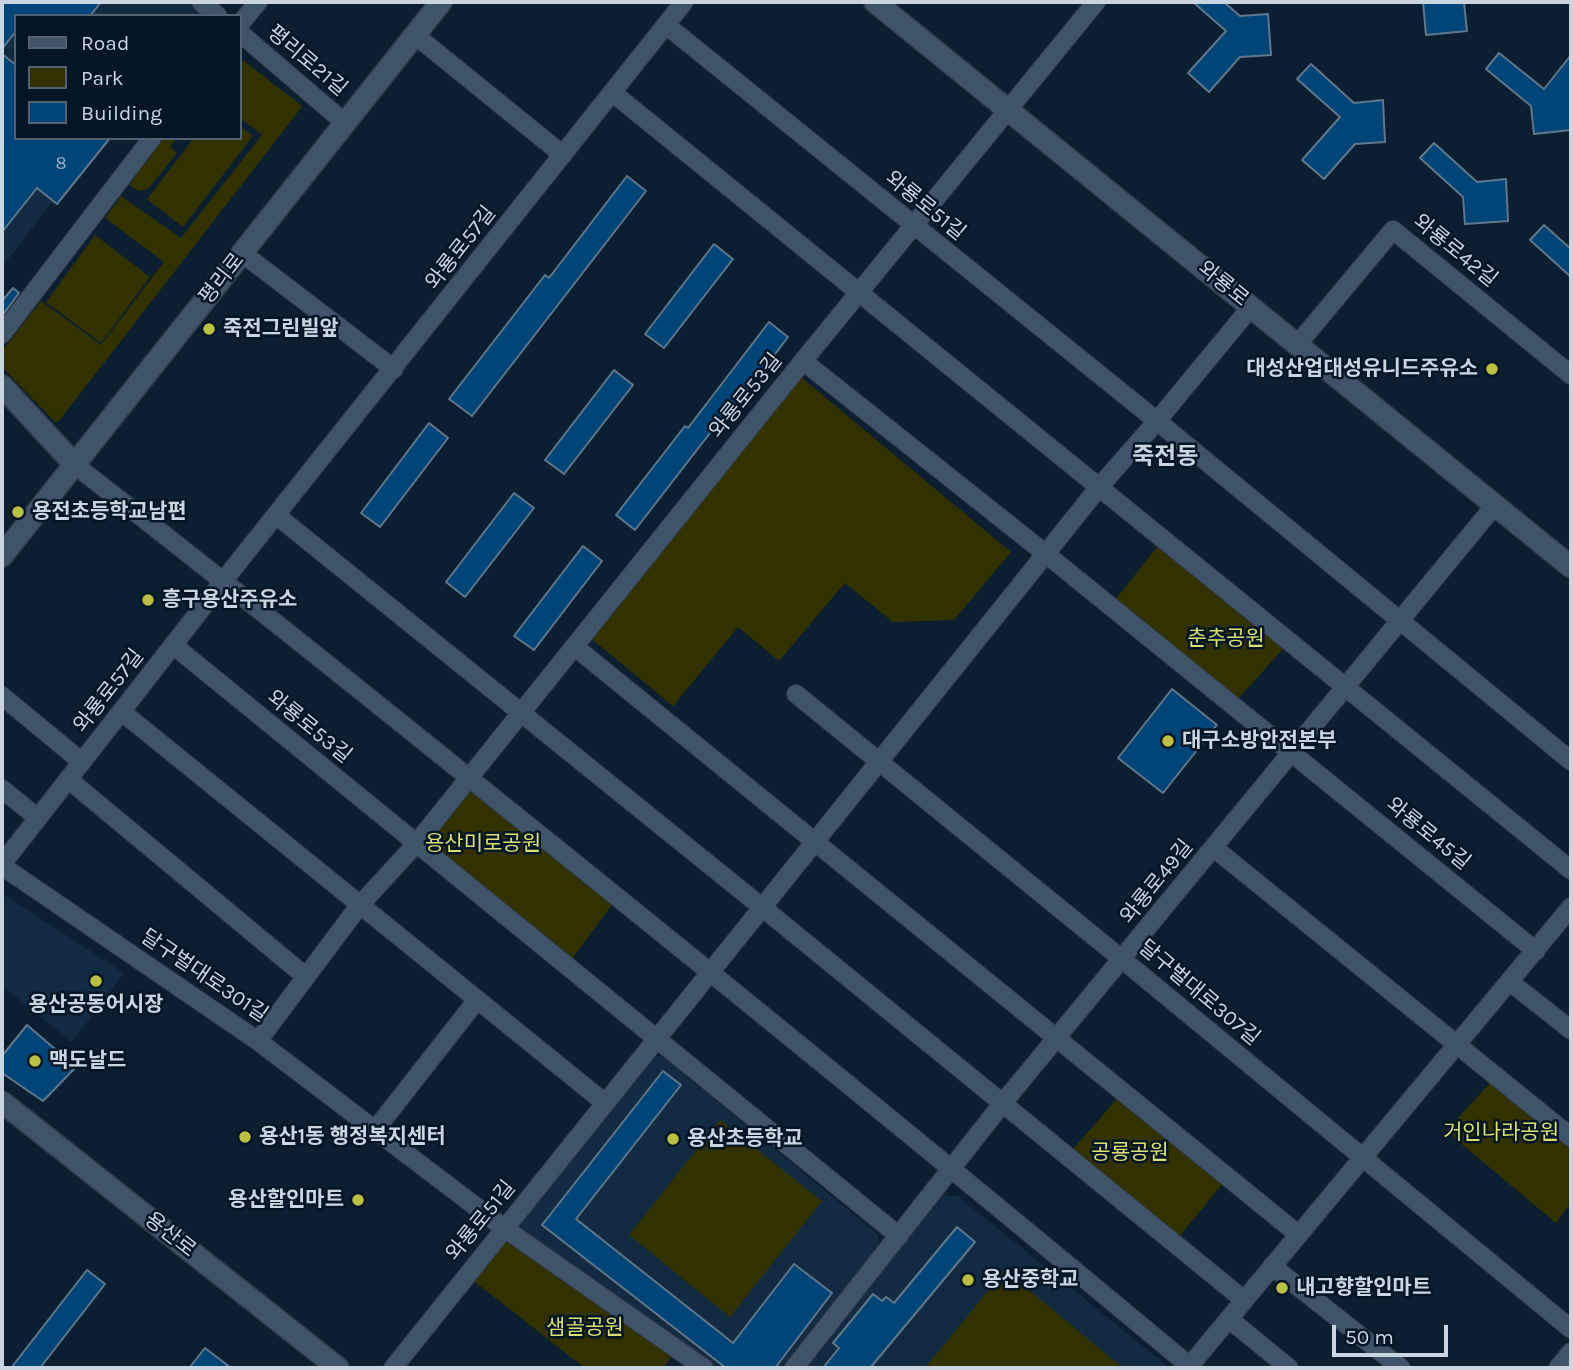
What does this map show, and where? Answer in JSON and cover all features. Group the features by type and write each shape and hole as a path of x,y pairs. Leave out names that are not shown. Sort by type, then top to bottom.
{"main road":[{"name":"평리로","path":"2,556 76,466 441,2"},
{"name":"와룡로","path":"875,2 1571,567"},
{"path":"2,386 76,466"},
{"name":"용산로","path":"2,1102 338,1368"}],"street":[{"path":"201,2 216,14"},
{"path":"242,22 258,2"},
{"name":"와룡로57길","path":"2,865 224,580 684,2"},
{"path":"1072,2 1091,8"},
{"name":"와룡로53길","path":"258,1041 359,906 416,844 803,361 1091,8"},
{"name":"와룡로51길","path":"666,25 1157,421"},
{"name":"평리로21길","path":"242,35 345,123"},
{"path":"415,35 563,155"},
{"path":"613,93 1571,870"},
{"path":"2,334 150,140"},
{"name":"와룡로42길","path":"1297,345 1393,230 1571,375"},
{"path":"242,253 394,369"},
{"name":"와룡로51길","path":"393,1368 1100,486 1251,307"},
{"path":"803,361 1292,753"},
{"path":"1157,421 1571,761"},
{"path":"76,466 224,580 711,972 952,1168 1190,1368 1536,951 1567,919"},
{"name":"와룡로49길","path":"794,1368 1002,1104 1495,505"},
{"path":"276,515 1244,1300"},
{"name":"와룡로53길","path":"173,645 416,844"},
{"path":"575,647 1299,1235"},
{"name":"달구벌대로307길","path":"796,694 1571,1329"},
{"name":"와룡로57길","path":"2,696 82,762"},
{"path":"122,712 605,1103"},
{"name":"와룡로45길","path":"1292,753 1536,951"},
{"path":"68,779 305,976"},
{"path":"2,789 38,818"},
{"path":"416,844 899,1236"},
{"path":"1214,848 1571,1137"},
{"name":"달구벌대로301길","path":"2,865 258,1041 504,1228 704,1368"},
{"path":"1510,982 1571,1030"},
{"path":"375,1130 477,1000"},
{"path":"1272,1266 1401,1368"},
{"path":"1228,1319 1289,1368"},
{"path":"1558,1368 1571,1352"}],"shaded area":[{"path":"2,2 207,2 198,14 14,14 14,140 100,140 2,267"},
{"path":"2,893 124,973 72,1042 2,986"},
{"name":"용산초등학교","path":"661,1055 877,1234 880,1249 785,1368 712,1368 521,1231 520,1219 648,1059"},
{"name":"용산중학교","path":"941,1195 958,1196 1166,1365 1165,1368 805,1368"}],"green space":[{"path":"242,60 301,105 301,108 59,421 55,422 2,367 2,351 41,301 101,345 164,262 105,218 121,196 181,238 262,135 242,120"},
{"path":"242,128 253,136 183,227 147,199 192,140 242,140"},
{"path":"163,140 175,140 170,147 177,153 148,189 139,191 129,185"},
{"path":"95,235 150,277 101,343 46,302"},
{"path":"801,377 1011,552 954,620 893,622 845,583 779,661 738,627 673,706 587,635"},
{"name":"춘추공원","path":"1164,538 1291,640 1238,699 1116,599"},
{"name":"용산미로공원","path":"473,783 617,898 568,964 421,847"},
{"name":"거인나라공원","path":"1492,1081 1571,1148 1571,1203 1556,1223 1446,1131"},
{"name":"공룡공원","path":"1123,1092 1228,1177 1174,1243 1067,1156"},
{"path":"720,1120 822,1201 730,1317 629,1235"},
{"name":"샘골공원","path":"505,1233 674,1353 663,1368 585,1368 466,1275"},
{"path":"1005,1270 1123,1368 925,1368"}],"building":[{"path":"2,2 101,2 92,14 14,14 14,34 2,49"},
{"path":"1193,2 1224,2 1240,16 1268,14 1271,55 1240,57 1209,92 1188,73 1226,31"},
{"path":"1423,2 1464,2 1467,31 1426,35"},
{"path":"1499,53 1544,89 1571,55 1571,130 1534,134 1531,106 1486,69"},
{"path":"2,54 14,63 14,140 108,140 57,204 37,188 2,232"},
{"path":"1311,64 1354,103 1383,100 1385,142 1355,144 1324,179 1302,160 1340,117 1297,79"},
{"path":"1434,143 1477,182 1506,179 1508,221 1465,224 1463,197 1420,158"},
{"path":"627,176 646,191 472,416 449,399 545,275 549,278"},
{"path":"1544,225 1571,249 1571,277 1530,240"},
{"path":"714,244 733,259 664,348 645,334"},
{"path":"13,288 19,293 2,316 2,301"},
{"path":"769,322 788,337 720,427 717,424 635,530 616,515 685,426 688,428"},
{"path":"614,370 633,385 564,474 545,460"},
{"path":"429,423 448,438 380,527 361,513"},
{"path":"514,493 534,508 465,597 446,582"},
{"path":"583,546 602,561 534,650 514,636"},
{"name":"대구소방안전본부","path":"1172,689 1217,725 1163,793 1118,758"},
{"name":"맥도날드","path":"27,1025 76,1067 43,1101 2,1073 2,1056"},
{"path":"663,1071 681,1085 576,1219 733,1343 794,1264 832,1293 775,1368 726,1368 542,1225"},
{"path":"957,1227 975,1242 870,1368 823,1368 839,1348 833,1343 873,1294 882,1301 886,1297 894,1303"},
{"path":"87,1270 105,1284 40,1368 11,1368"},
{"path":"205,1348 231,1368 189,1368"}],"place":[{"name":"죽전그린빌앞","path":"209,329"},
{"name":"대성산업대성유니드주유소","path":"1492,369"},
{"name":"용전초등학교남편","path":"18,512"},
{"name":"흥구용산주유소","path":"148,600"},
{"name":"대구소방안전본부","path":"1168,741"},
{"name":"용산공동어시장","path":"96,981"},
{"name":"맥도날드","path":"35,1061"},
{"name":"용산1동 행정복지센터","path":"245,1137"},
{"name":"용산초등학교","path":"673,1139"},
{"name":"용산할인마트","path":"358,1200"},
{"name":"용산중학교","path":"968,1280"},
{"name":"내고향할인마트","path":"1282,1288"}],"district":[{"name":"죽전동","path":"1165,457"}]}
